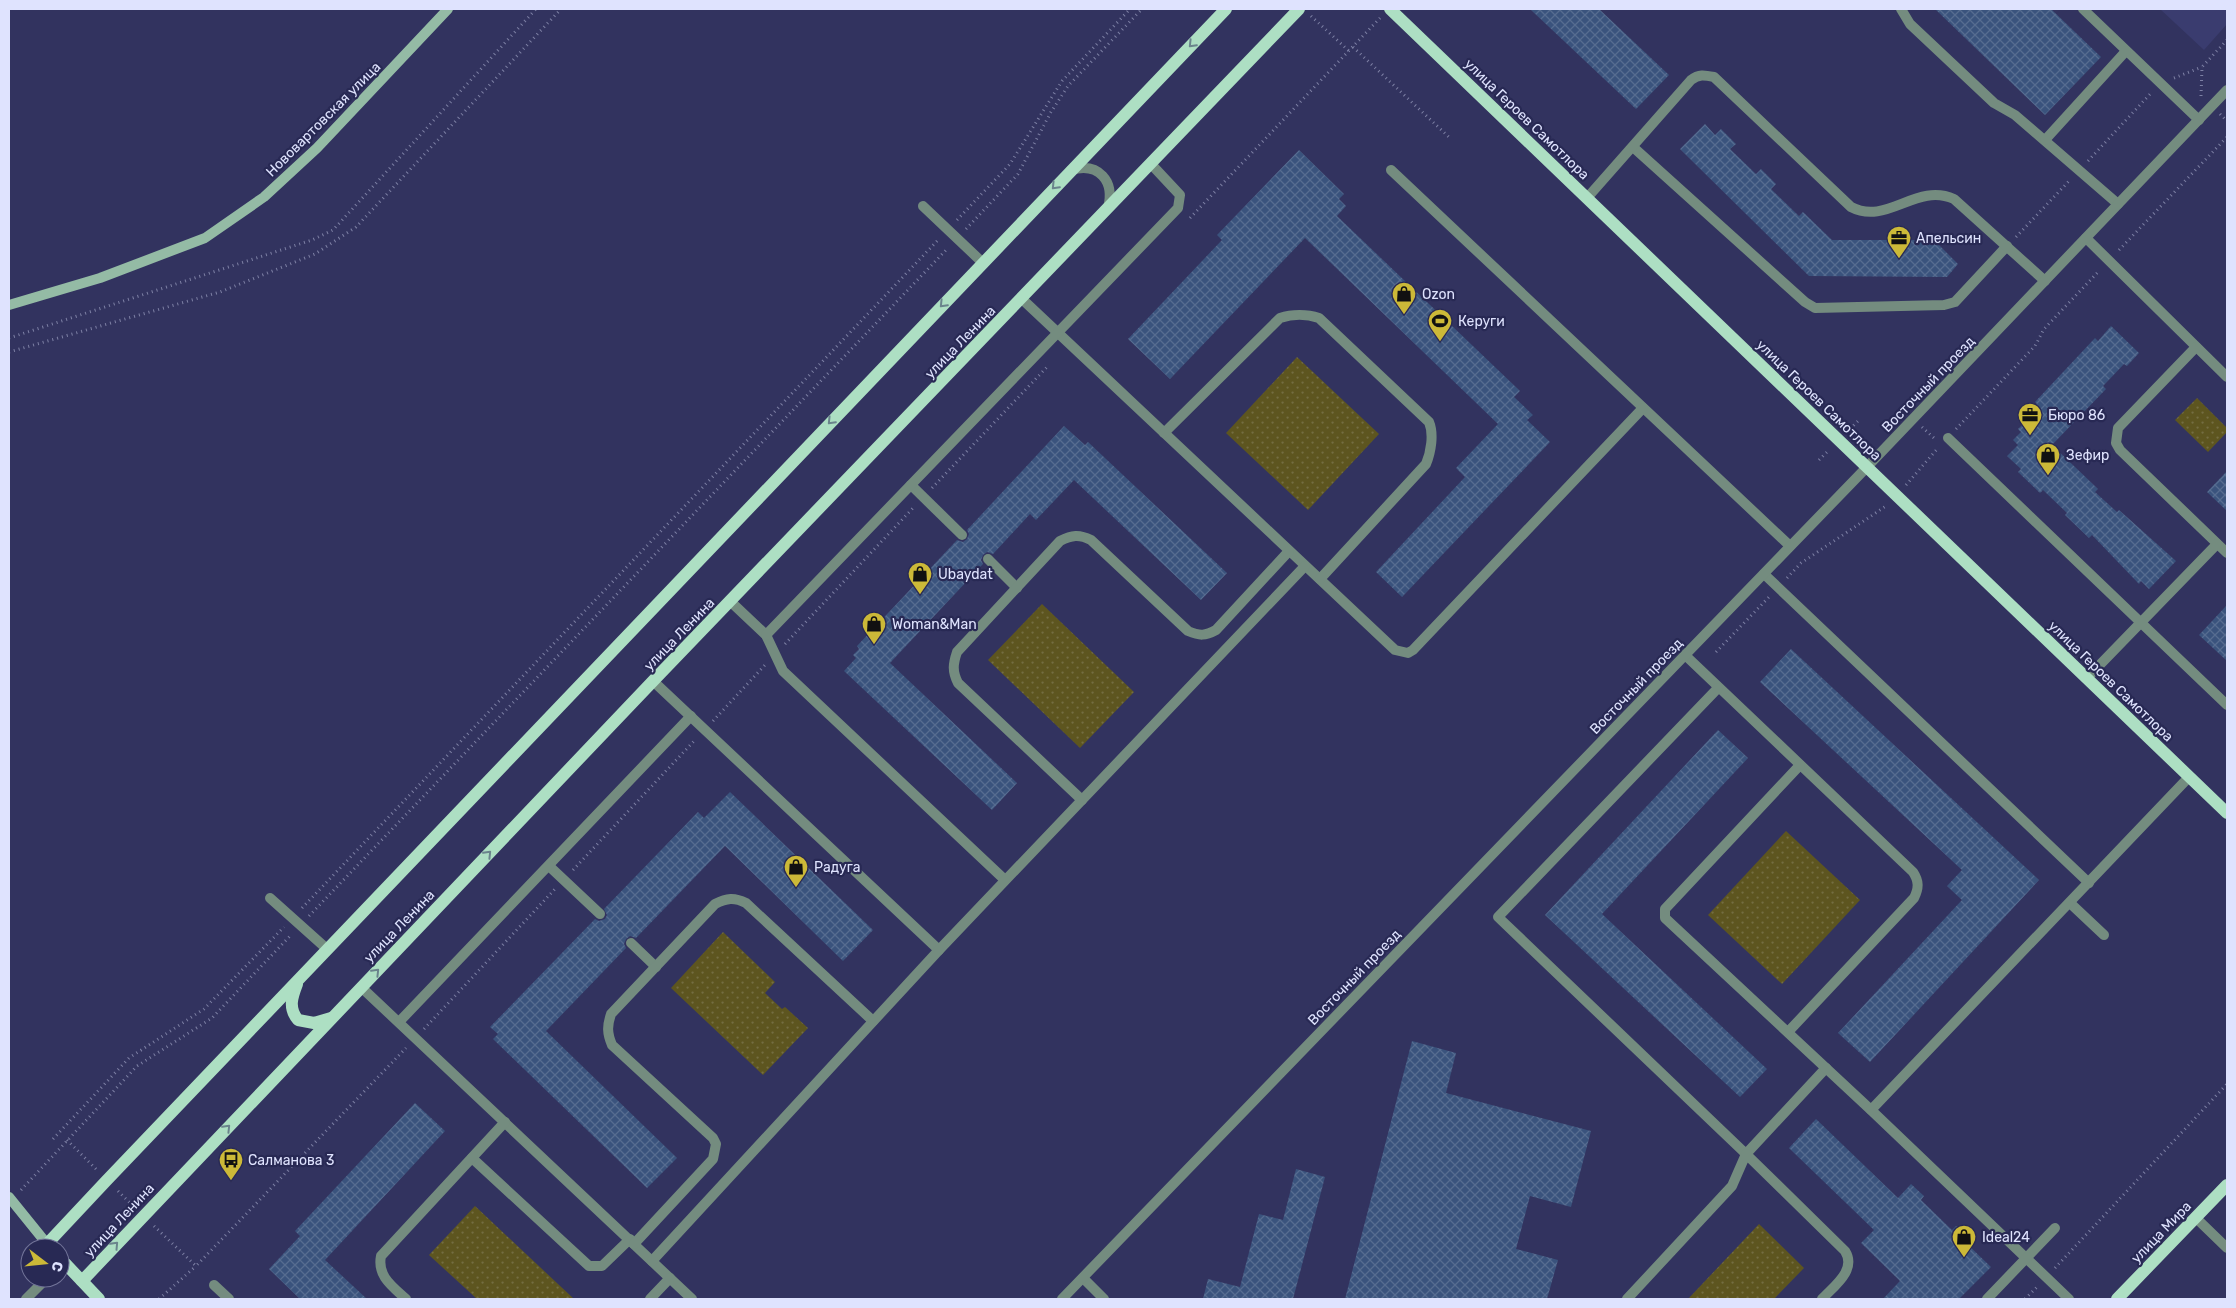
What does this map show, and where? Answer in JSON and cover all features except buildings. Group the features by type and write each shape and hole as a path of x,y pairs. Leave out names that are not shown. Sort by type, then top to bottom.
{"main road":[{"name":"Нововартовская улица","path":"9,306 100,278 205,238 264,198 317,148 448,9"},
{"path":"56,1238 107,1180 300,977 1226,9"},
{"name":"улица Ленина","path":"82,1281 143,1215 1108,208 1305,12"},
{"name":"улица Героев Самотлора","path":"1386,12 1587,198 2227,813"},
{"path":"300,977 292,998 294,1015 298,1020 314,1023 333,1017"},
{"name":"улица Мира","path":"2117,1299 2227,1185"},
{"path":"10,1198 42,1238"},
{"path":"70,1270 100,1299"}],"street":[{"path":"1901,9 1910,24 1994,103 2015,115 2118,204"},
{"path":"2083,9 2199,120"},
{"path":"2045,140 2126,51"},
{"path":"1587,198 1691,80 1697,75 1705,75 1714,78 1851,207 1860,212 1871,214 1928,195 1944,195 1954,199 2045,281"},
{"name":"Восточный проезд","path":"1062,1299 1764,574 2227,90"},
{"path":"1633,146 1805,302 1815,308 1944,306 1955,302 2007,246"},
{"path":"766,635 1178,208 1180,195 1151,164"},
{"path":"1071,170 1080,167 1089,168 1104,177 1111,190 1108,208"},
{"path":"1391,170 1790,546"},
{"path":"923,206 982,263"},
{"path":"2086,238 2227,377"},
{"path":"1022,299 1395,650 1408,653 1643,408"},
{"path":"1164,433 1280,318 1312,315 1319,318 1429,422 1432,428 1429,456 1426,464 1320,579"},
{"path":"2196,347 2118,428 2116,443 2120,450 2227,553"},
{"path":"1948,438 2227,706"},
{"path":"911,485 962,534"},
{"path":"1082,800 958,683 953,673 957,652 1060,541 1069,536 1080,535 1091,540 1188,631 1196,635 1206,636 1216,630 1289,551"},
{"path":"2087,678 2217,544"},
{"path":"988,559 1017,588"},
{"path":"652,1261 939,950 1305,566"},
{"path":"1764,574 2089,883"},
{"path":"730,602 766,635 783,671 1005,880"},
{"path":"1685,655 1913,872 1918,879 1918,891 1914,898 1788,1032"},
{"path":"654,681 939,950"},
{"path":"1718,688 1498,916 1845,1251 1849,1258 1848,1268 1844,1276 1822,1299"},
{"path":"399,1022 691,716"},
{"path":"1800,765 1665,909 1665,918 1871,1110 2069,1299"},
{"path":"1871,1110 2189,777"},
{"path":"549,866 600,914"},
{"path":"270,898 327,949"},
{"path":"472,1158 590,1266 602,1266 632,1241 713,1159 716,1152 716,1144 713,1138 612,1045 608,1035 608,1024 611,1014 715,904 725,899 735,898 746,903 873,1021"},
{"path":"2070,903 2104,935"},
{"path":"631,943 656,968"},
{"path":"362,987 692,1299"},
{"path":"1627,1299 1732,1186 1746,1154 1826,1068"},
{"path":"406,1299 385,1279 380,1271 381,1256 505,1122"},
{"path":"2196,1218 2227,1248"},
{"path":"1987,1299 2055,1228"},
{"path":"650,1299 670,1278"},
{"path":"1083,1278 1104,1299"},
{"path":"214,1285 229,1299"},
{"path":"26,1299 37,1288"}],"path":[{"path":"9,338 312,240 333,230 536,9"},
{"path":"9,352 220,292 315,254 356,227 561,9"},
{"path":"10,1198 137,1066 212,1018 297,922 1010,164 1062,81 1130,9"},
{"path":"53,1139 129,1058 204,1009 297,922 956,239 1018,174 1050,112 1068,86 1142,9"},
{"path":"1305,12 1349,51"},
{"path":"1186,222 1386,12"},
{"path":"2007,246 2160,84 2202,67 2227,40"},
{"path":"1353,47 1451,139"},
{"path":"2202,67 2200,96 2227,121"},
{"path":"1716,652 1801,563 1881,511 2035,346 2044,329 2227,137"},
{"path":"159,1299 196,1266 415,1038 1050,364"},
{"path":"2025,1299 2227,1084"},
{"path":"67,1140 196,1266"}],"shaded area":[{"path":"2160,9 2227,9 2227,24 2204,50"},
{"path":"1297,357 1379,434 1308,510 1226,433"},
{"path":"2197,398 2227,428 2227,432 2208,452 2175,420"},
{"path":"1042,604 1134,692 1080,748 988,660"},
{"path":"1786,831 1860,900 1782,984 1708,915"},
{"path":"723,932 775,982 765,993 782,1009 785,1007 808,1028 763,1075 671,988"},
{"path":"475,1206 574,1299 477,1299 429,1255"},
{"path":"1759,1224 1804,1268 1774,1299 1688,1299"}],"place":[{"name":"Апельсин","path":"1899,259"},
{"name":"Ozon","path":"1404,315"},
{"name":"Керуги","path":"1440,342"},
{"name":"Бюро 86","path":"2030,436"},
{"name":"Зефир","path":"2048,476"},
{"name":"Ubaydat","path":"920,595"},
{"name":"Woman&Man","path":"874,645"},
{"name":"Радуга","path":"796,888"},
{"name":"Салманова 3","path":"231,1181"},
{"name":"Ideal24","path":"1964,1258"}]}
